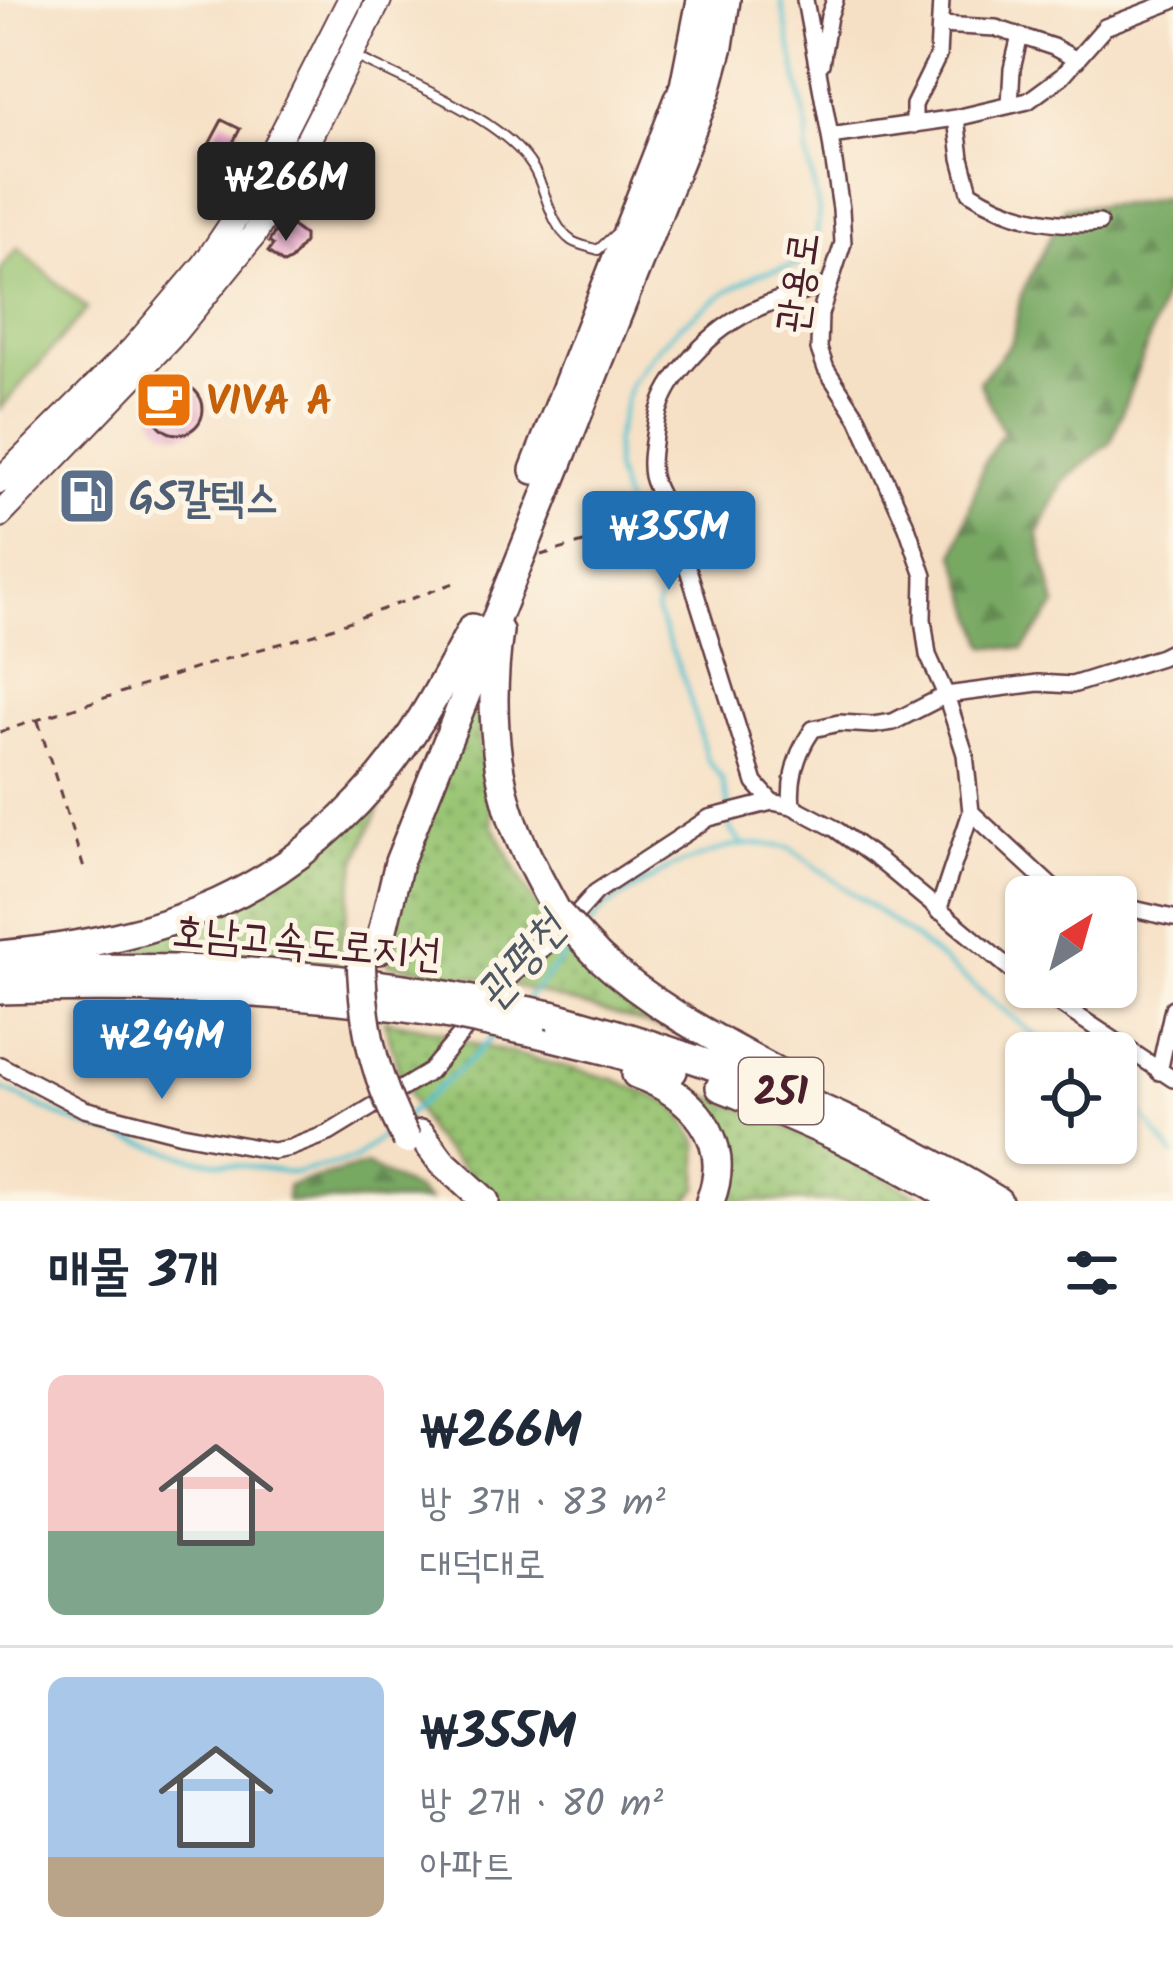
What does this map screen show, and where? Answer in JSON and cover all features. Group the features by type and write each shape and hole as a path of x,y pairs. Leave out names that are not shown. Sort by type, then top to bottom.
{"highway":[{"path":"459,1201 429,1170 414,1137 387,1101 370,1049 362,1003 386,855 684,86 701,0"},
{"path":"370,949 399,862 707,92 726,0"},
{"path":"510,580 495,673 499,766 514,826 557,912 623,979 665,1009 948,1170"},
{"path":"0,956 154,929 230,899 274,874 350,811 385,771 472,628"},
{"name":"호남고속도로지선","path":"0,970 249,971 328,977 445,1013 708,1062 794,1096 948,1170 998,1201"},
{"name":"호남고속도로지선","path":"0,990 283,993 307,1005 445,1013"},
{"path":"445,1013 535,1031 604,1064 659,1082 701,1117 714,1143 717,1175 710,1201"},
{"name":"호남고속도로지선","path":"535,1031 700,1079 790,1115 958,1201"},
{"path":"414,1137 485,1201"}],"main road":[{"path":"0,481 133,349 205,264 251,195 350,0"},
{"path":"0,515 170,338 254,235 379,0"}],"street":[{"path":"914,125 914,105 938,56 941,0"},
{"path":"830,136 956,118 1028,101 1042,94 1106,27 1173,2"},
{"path":"806,8 832,8 820,91"},
{"name":"관용로","path":"806,8 842,209 843,243 820,314 819,350 858,418 924,576 928,656 965,754 971,812"},
{"path":"940,25 996,28 1077,60"},
{"path":"1010,105 1020,36"},
{"path":"956,118 970,192 1016,217 1068,226 1099,223"},
{"path":"766,804 755,783 672,518 652,476 652,451 657,411 668,385 713,333 735,317 829,285"},
{"path":"792,806 798,751 813,729 839,723 893,722 946,695 1038,683 1072,685 1173,651"},
{"path":"0,1065 85,1109 273,1151 290,1148 329,1132 429,1072 509,978 555,938 596,892 709,818 766,804 792,806 834,828 1005,965"},
{"path":"938,911 971,812 1040,876"},
{"path":"1137,910 1173,918"},
{"path":"1066,1008 1166,1075 1173,1008"}],"lane":[{"path":"352,54 514,141 535,169 556,224 573,242 598,250 632,217"}],"path":[{"path":"536,557 660,521"},
{"path":"0,732 315,634 454,583"},
{"path":"38,719 85,872"}],"green space":[{"path":"1173,196 1173,263 1111,442 1063,482 1038,534 1056,606 1023,649 986,646 955,554 984,463 1003,432 979,382 1012,341 1021,295 1065,207"},
{"path":"18,248 87,309 0,409 0,270"},
{"path":"480,670 479,741 493,826 531,898 600,973 695,1038 506,983 388,964 395,914"},
{"path":"393,776 357,860 338,960 105,949 183,927"},
{"path":"384,1020 455,1034 426,1069 402,1080"},
{"path":"460,1040 616,1080 676,1106 698,1142 698,1187 688,1201 496,1201 430,1135 407,1090"},
{"path":"695,1091 776,1122 930,1201 717,1201 716,1122"},
{"path":"366,1165 429,1201 287,1201 287,1186"}],"building":[{"path":"222,120 240,129 223,162 205,152"},
{"path":"342,144 364,157 348,185 326,173"},
{"path":"289,224 304,235 304,243 284,264 268,252 273,245 269,242 277,228 283,232"},
{"path":"178,384 196,391 203,409 196,427 178,434 160,427 153,409 160,391"}],"waterway":[{"path":"729,806 722,779 707,759 686,685 656,611 662,590 628,513 615,469 615,442 630,384 681,325 758,274 801,264 811,252 819,211 781,0"},
{"path":"729,818 730,829 742,844"},
{"name":"관평천","path":"585,931 603,909 669,868 731,846 790,848 913,937 1031,1032"},
{"name":"관평천","path":"527,999 574,944"},
{"name":"관평천","path":"406,1116 495,1034"},
{"name":"관평천","path":"0,1088 71,1121 195,1159 295,1173 355,1159 388,1131"},
{"name":"관평천","path":"1137,1111 1173,1155"}],"place":[{"name":"VIVA A","path":"164,400"},
{"name":"GS칼텍스","path":"87,496"}]}
